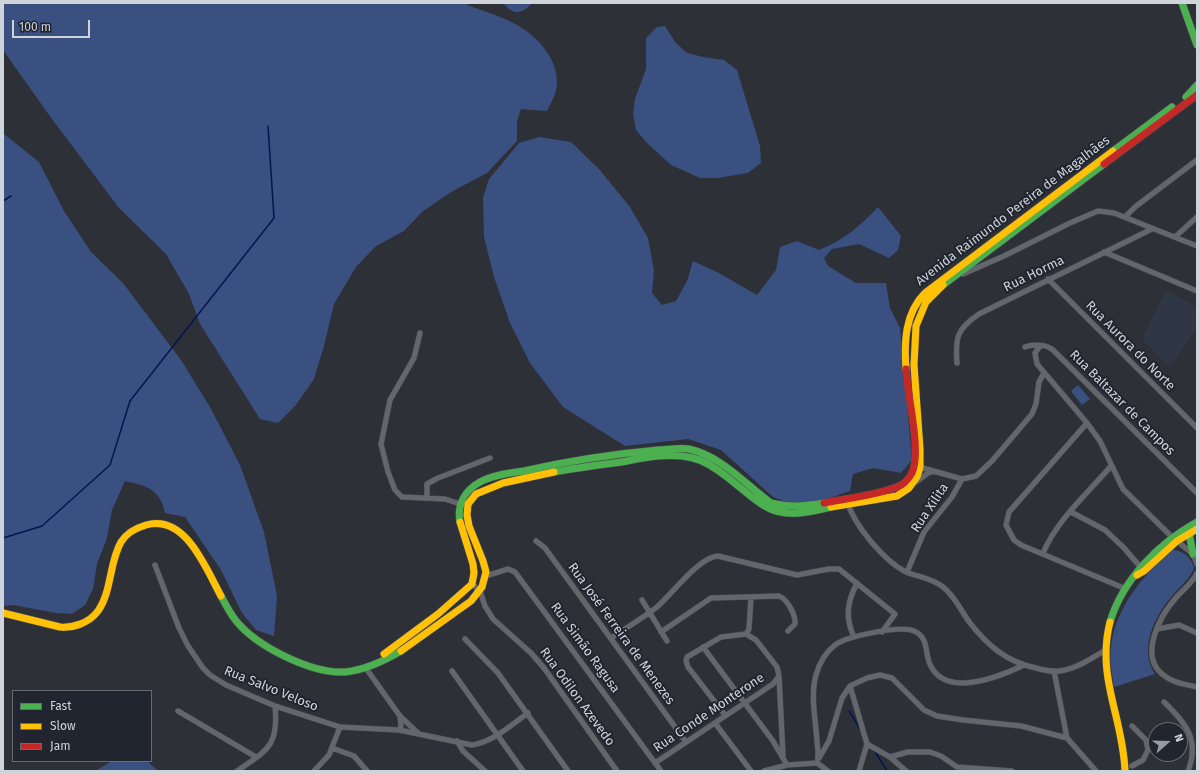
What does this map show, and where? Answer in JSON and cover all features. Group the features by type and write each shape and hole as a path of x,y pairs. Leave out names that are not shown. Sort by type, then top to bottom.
{"main road":[{"path":"1183,3 1197,36"},
{"path":"1183,3 1197,45"},
{"name":"Avenida Raimundo Pereira de Magalhães","path":"847,501 849,493 852,492 893,489 904,483 917,467 905,350 906,330 913,308 918,299 944,276 1192,92 1197,85"},
{"name":"Avenida Raimundo Pereira de Magalhães","path":"910,487 916,480 917,467 913,346 916,328 925,304 953,277 972,267 1197,95"},
{"path":"486,576 478,571 470,550 460,521 460,504 465,494 471,488 480,482 502,475 550,465 672,448 686,448 702,452 715,458 762,497 772,503 782,506 811,506 847,501 890,498 903,493 910,487"},
{"path":"3,613 63,627 77,625 87,621 96,614 102,605 116,550 125,537 140,526 150,523 164,523 175,528 191,543 225,606 234,619 252,637 294,660 322,670 340,672 375,665 410,645 471,601 480,591 486,576 482,558 468,525 468,505 476,494 481,491 516,480 670,455 700,459 713,465 761,506 775,512 795,514 847,501"},
{"path":"1125,771 1123,742 1109,688 1104,651 1112,617 1126,589 1142,569 1175,539 1197,522"},
{"path":"1175,539 1197,529"},
{"path":"1189,533 1193,554"},
{"path":"365,667 438,614 462,595 472,584 474,573 470,550"},
{"path":"3,620 18,616"}],"street":[{"path":"1124,217 1197,160"},
{"path":"972,267 1092,213 1108,212 1124,217 1197,246"},
{"path":"1175,237 1197,217"},
{"name":"Rua Horma","path":"957,363 957,340 960,330 967,322 996,305 1152,229"},
{"path":"1104,252 1197,291"},
{"name":"Rua Aurora do Norte","path":"1048,279 1197,428"},
{"path":"420,333 414,358 390,400 381,444 388,472 395,490 402,497 445,499 460,504"},
{"path":"1040,346 1035,356 1037,364 1087,423 1100,441 1119,482 1127,494 1193,554 1197,564"},
{"name":"Rua Baltazar de Campos","path":"1025,347 1046,346 1054,350 1197,493"},
{"path":"917,467 935,470 963,479 976,476 1032,414 1036,404 1039,382 1044,373"},
{"path":"1087,423 1009,512 1006,520 1007,529 1014,540 1021,545 1126,589"},
{"path":"427,498 427,484 490,458"},
{"path":"1043,553 1050,537 1111,466"},
{"path":"910,487 928,473 935,470"},
{"name":"Rua Xilita","path":"907,572 924,532 952,497 963,479"},
{"path":"847,501 882,556 907,572 933,581 943,587 984,641 1003,655 1024,665 1054,671 1070,668 1104,651"},
{"path":"1071,512 1105,530 1124,548 1142,569"},
{"name":"Rua José Ferreira de Menezes","path":"536,541 545,548 686,742"},
{"path":"611,638 650,613 666,599 691,572 715,556 797,575 834,568 842,571 895,614 882,632"},
{"name":"Rua Salvo Veloso","path":"155,565 179,628 203,668 210,675 226,685 275,706 340,727 399,730 472,745 483,742 496,735 528,713"},
{"name":"Rua Simão Ragusa","path":"486,576 508,569 516,572 660,770"},
{"path":"1197,573 1169,606 1157,629 1152,651 1158,670 1175,682 1197,687"},
{"path":"854,637 848,624 847,615 851,596 857,583"},
{"name":"Rua Odilon Azevedo","path":"472,584 480,591 485,606 493,619 531,653 544,668 617,771"},
{"path":"661,632 711,598 779,596 783,598 795,621 794,626 788,631"},
{"path":"725,716 688,666 686,661 692,654 721,637 746,634 749,629 751,597"},
{"path":"642,600 667,641"},
{"path":"1157,629 1179,625 1197,633"},
{"path":"828,771 818,761 814,687 816,674 824,657 836,645 854,637 903,629 913,630 921,635 932,667 947,680 961,683 1001,676 1024,665"},
{"name":"Rua Conde Monterone","path":"655,763 773,684 779,676 777,667 756,640 746,634"},
{"path":"465,639 498,673 568,771"},
{"path":"704,647 783,756 787,764"},
{"path":"365,667 400,716 419,733"},
{"path":"452,671 523,771"},
{"path":"1054,671 1067,738 1096,771"},
{"path":"818,761 829,741 842,698 850,686 867,678 880,675 887,675 900,685 924,710 937,716 1021,726 1067,738"},
{"path":"779,676 783,756"},
{"path":"850,686 867,744 859,771"},
{"path":"1164,702 1182,719 1190,734 1193,753 1188,771"},
{"path":"237,771 269,746 275,736 275,706"},
{"path":"178,711 256,757"},
{"path":"399,730 401,726 400,716"},
{"path":"715,722 751,771"},
{"path":"1132,726 1146,740 1148,750 1143,760 1132,766"},
{"path":"314,771 327,758 340,727"},
{"path":"457,741 463,751 485,771"},
{"path":"867,744 890,757 906,771"},
{"path":"332,748 354,756 367,771"},
{"path":"890,757 908,752 930,752 940,756 957,767 1012,771"},
{"path":"764,771 787,764 818,761"},
{"path":"791,771 793,764"}],"shaded area":[{"path":"3,3 464,3 516,24 541,44 553,62 556,72 557,86 554,97 547,111 521,109 517,121 517,141 487,173 451,192 422,212 404,231 376,246 356,267 334,304 314,379 296,405 278,423 260,419 200,324 189,294 166,254 119,208 49,115 3,50"},
{"path":"503,3 532,3 529,7 522,11 514,12"},
{"path":"665,26 675,42 687,53 724,60 737,70 760,146 761,163 748,173 717,178 700,178 671,165 647,143 636,130 633,114 635,99 646,69 646,38 657,27"},
{"path":"4,134 39,162 64,211 91,252 123,283 181,360 210,407 240,465 264,532 277,596 274,636 256,630 242,613 221,570 185,517 165,513 160,499 151,490 125,481 112,510 107,538 97,564 93,589 85,605 72,614 56,613 13,605 3,606"},
{"path":"539,137 571,142 599,169 630,207 648,238 654,270 652,293 662,305 676,301 687,281 693,261 719,273 757,295 776,270 780,247 797,241 819,250 836,242 851,232 878,207 901,236 898,250 889,258 859,244 832,249 824,258 828,266 856,283 886,283 890,308 900,328 912,460 901,473 873,468 853,474 850,491 818,502 788,503 773,497 721,450 688,439 625,446 563,407 530,363 510,323 494,277 484,237 483,198 489,179 519,143"},
{"path":"1166,290 1197,307 1197,327 1170,367 1142,339"},
{"path":"1078,385 1090,399 1082,405 1071,391"},
{"path":"1172,550 1180,551 1186,555 1193,564 1194,568 1187,579 1166,603 1155,622 1148,643 1148,654 1150,664 1155,674 1114,687 1110,652 1118,619 1132,593 1141,581"},
{"path":"110,762 148,762 158,771 95,771"}],"waterway":[{"path":"3,538 42,526 110,465 130,401 274,218 268,126"},
{"path":"3,201 11,196"},
{"path":"849,711 861,730"},
{"path":"874,750 887,771"}],"traffic: fast":[{"path":"1182,3 1197,45"},
{"path":"1186,97 1197,85"},
{"path":"1113,151 1172,107"},
{"path":"943,285 1104,164"},
{"path":"460,522 459,516 461,504 466,494 474,486 490,478 591,458 678,448 689,449 712,458 722,464 771,503 785,506 824,503"},
{"path":"554,472 657,456 684,456 698,459 711,466 764,506 774,510 784,513 796,513 831,507"},
{"path":"1110,622 1124,591 1144,564 1169,540 1197,522"},
{"path":"1189,533 1193,554"},
{"path":"221,596 230,613 237,622 258,641 286,657 317,669 345,672 352,671 374,664 401,651"}],"traffic: slow":[{"path":"906,369 905,349 907,328 913,310 925,293 1113,151"},
{"path":"831,507 897,496 909,488 917,477 920,467 920,449 914,365 916,326 926,302 943,285"},
{"path":"401,651 471,601 482,587 486,572 469,526 467,515 468,504 476,494 503,483 554,472"},
{"path":"384,654 438,614 472,584 474,573 473,564 460,522"},
{"path":"3,613 60,627 71,627 86,622 98,611 103,603 114,559 121,542 129,533 146,525 160,524 172,528 183,536 193,546 209,572 221,596"},
{"path":"1137,575 1144,571 1177,541 1197,529"},
{"path":"1110,622 1106,661 1108,679 1120,733 1125,771"}],"traffic: jam":[{"path":"1104,164 1197,95"},
{"path":"824,503 870,495 888,490 906,482 911,475 915,463 915,437 906,369"}]}
